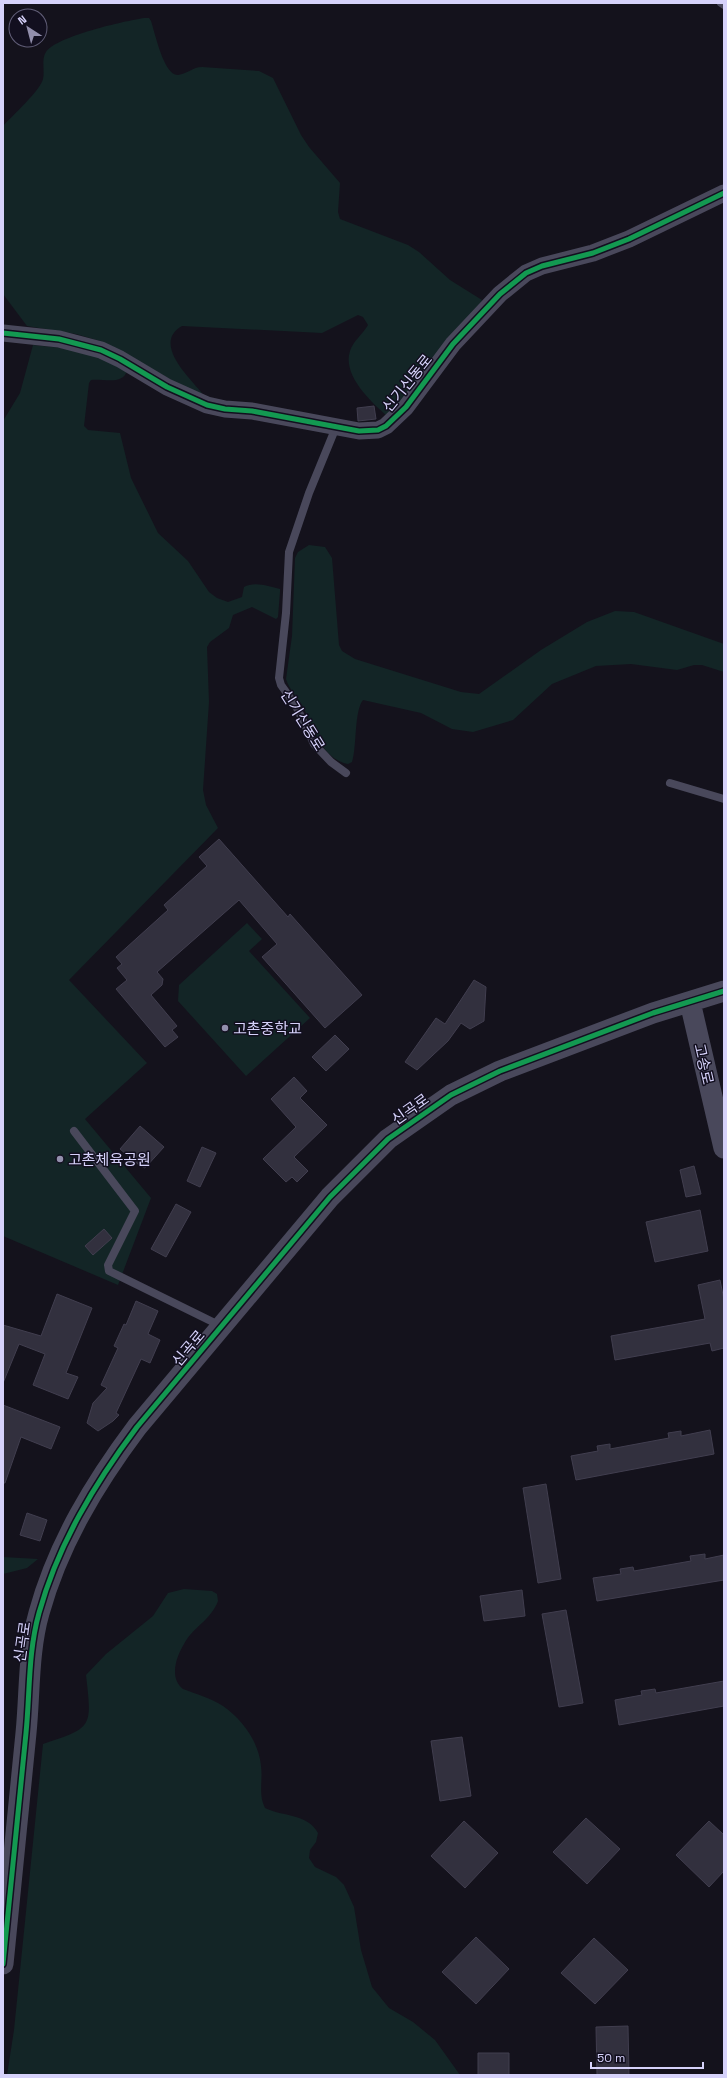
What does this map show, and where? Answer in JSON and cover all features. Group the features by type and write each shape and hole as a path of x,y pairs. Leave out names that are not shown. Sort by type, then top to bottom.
{"street":[{"name":"신기신동로","path":"3,333 59,339 101,350 120,359 167,387 207,405 225,409 252,411 369,432 382,428 393,420 415,396 453,344 500,294 526,273 542,266 593,253 630,239 670,221 724,193"},
{"name":"신곡로","path":"3,1964 27,1722 31,1658 39,1613 52,1573 70,1531 110,1464 138,1427 346,1180 388,1139 421,1114 451,1095 500,1071 653,1013 724,990"},
{"name":"고송로","path":"690,1002 724,1148"}],"lane":[{"name":"신기신동로","path":"336,427 312,487 289,552 286,612 279,678 281,685 296,706 314,744 331,762 346,773"},
{"path":"670,783 724,799"},
{"name":"신곡로","path":"74,1131 135,1211 108,1265 109,1271 222,1326"}],"shaded area":[{"path":"149,18 151,21 164,62 168,69 173,73 178,75 202,67 259,71 273,78 301,135 309,147 340,183 338,212 340,219 408,245 419,252 450,280 482,300 481,304 406,399 387,416 366,396 350,369 349,360 351,347 368,325 363,317 358,315 322,333 182,326 174,333 171,341 172,350 182,369 202,393 199,395 100,341 76,334 27,326 3,294 3,126 31,97 41,84 43,79 43,62 45,55 46,52 53,46 63,40 92,30"},
{"path":"33,345 82,350 127,370 122,378 117,380 91,380 89,383 84,426 88,430 120,433 131,478 158,533 188,561 209,592 217,598 228,602 242,597 244,587 252,584 280,589 278,617 276,619 252,607 233,615 229,628 210,642 207,647 209,702 203,790 206,805 218,828 69,980 147,1063 85,1119 151,1198 118,1285 3,1236 3,421 20,393"},
{"path":"309,545 325,547 332,558 339,645 342,651 355,659 461,692 479,694 541,650 587,622 615,611 634,612 724,644 724,672 702,665 694,665 677,670 631,664 596,666 552,684 513,720 473,732 452,729 421,713 363,700 358,712 354,755 352,762 348,764 339,761 324,748 302,705 291,690 286,679 292,636 295,558 298,552"},
{"path":"247,923 262,939 249,951 310,1018 246,1076 178,1001 179,985"},
{"path":"3,1557 38,1559 27,1568 3,1574"},
{"path":"184,1589 212,1591 217,1594 218,1601 215,1608 192,1633 181,1649 175,1667 176,1679 183,1689 218,1703 230,1711 243,1724 253,1740 260,1757 262,1798 265,1808 294,1816 308,1822 318,1833 316,1842 310,1850 309,1858 315,1867 336,1877 344,1885 354,1907 361,1950 372,1987 389,2008 413,2022 435,2040 460,2075 7,2075 14,2030 43,1744 72,1734 86,1723 89,1706 86,1675 106,1654 153,1616 168,1593"}],"building":[{"path":"374,406 376,419 358,421 357,408"},
{"path":"219,839 288,917 290,914 362,995 325,1028 262,957 277,944 239,900 157,972 163,979 162,985 151,995 177,1026 172,1030 178,1037 165,1047 116,989 127,980 117,968 122,964 116,957 168,910 164,905 207,866 199,857"},
{"path":"474,980 486,987 484,1021 470,1029 461,1023 448,1041 417,1070 405,1062 436,1018 445,1024"},
{"path":"335,1035 349,1049 326,1071 312,1057"},
{"path":"294,1077 307,1091 300,1098 327,1125 294,1157 308,1171 297,1182 292,1177 286,1182 263,1159 296,1127 271,1099"},
{"path":"140,1126 164,1147 145,1168 139,1165 120,1149"},
{"path":"202,1147 216,1153 200,1187 187,1181"},
{"path":"694,1166 701,1194 686,1197 680,1170"},
{"path":"176,1204 191,1212 166,1257 151,1249"},
{"path":"700,1210 708,1251 655,1262 646,1222"},
{"path":"104,1229 112,1238 93,1255 85,1246"},
{"path":"720,1280 724,1300 724,1348 712,1351 710,1343 615,1360 611,1336 705,1319 698,1285"},
{"path":"57,1294 92,1308 66,1373 78,1377 68,1399 33,1385 45,1354 19,1344 3,1383 3,1325 41,1336"},
{"path":"136,1301 158,1311 148,1334 160,1340 150,1363 141,1359 116,1413 119,1415 98,1431 87,1423 93,1403 107,1388 101,1385 118,1348 114,1346 124,1324 126,1325"},
{"path":"3,1405 60,1427 51,1449 21,1437 5,1483 3,1483"},
{"path":"710,1430 714,1454 576,1480 571,1456 598,1451 597,1446 610,1444 610,1449 669,1438 668,1433 681,1431 681,1436"},
{"path":"546,1484 561,1579 538,1583 523,1488"},
{"path":"27,1513 47,1520 40,1541 20,1535"},
{"path":"705,1554 705,1559 724,1555 724,1580 597,1601 593,1578 621,1574 620,1569 633,1567 634,1571 691,1561 690,1556"},
{"path":"522,1590 525,1616 484,1621 480,1596"},
{"path":"566,1610 583,1703 559,1707 542,1614"},
{"path":"724,1681 724,1706 619,1725 615,1700 642,1695 641,1691 655,1689 656,1693"},
{"path":"462,1737 471,1796 440,1801 431,1741"},
{"path":"586,1818 620,1849 587,1884 553,1852"},
{"path":"464,1821 498,1853 465,1888 431,1856"},
{"path":"709,1821 724,1835 724,1871 709,1887 676,1855"},
{"path":"476,1937 509,1969 476,2004 442,1972"},
{"path":"594,1938 628,1970 595,2004 561,1973"},
{"path":"628,2026 629,2075 597,2075 596,2027"},
{"path":"478,2053 509,2053 509,2075 478,2075"}],"cycle path":[{"path":"3,333 59,339 101,350 120,359 167,387 207,405 225,409 252,411 359,431 378,430 386,426 406,407 453,344 500,294 526,273 542,266 593,253 629,239 724,193"},
{"path":"3,1964 18,1820 31,1658 35,1628 56,1563 79,1515 107,1470 137,1427 330,1197 388,1139 451,1095 500,1071 653,1013 724,991"}],"place":[{"name":"고촌중학교","path":"225,1028"},
{"name":"고촌체육공원","path":"60,1159"}]}
